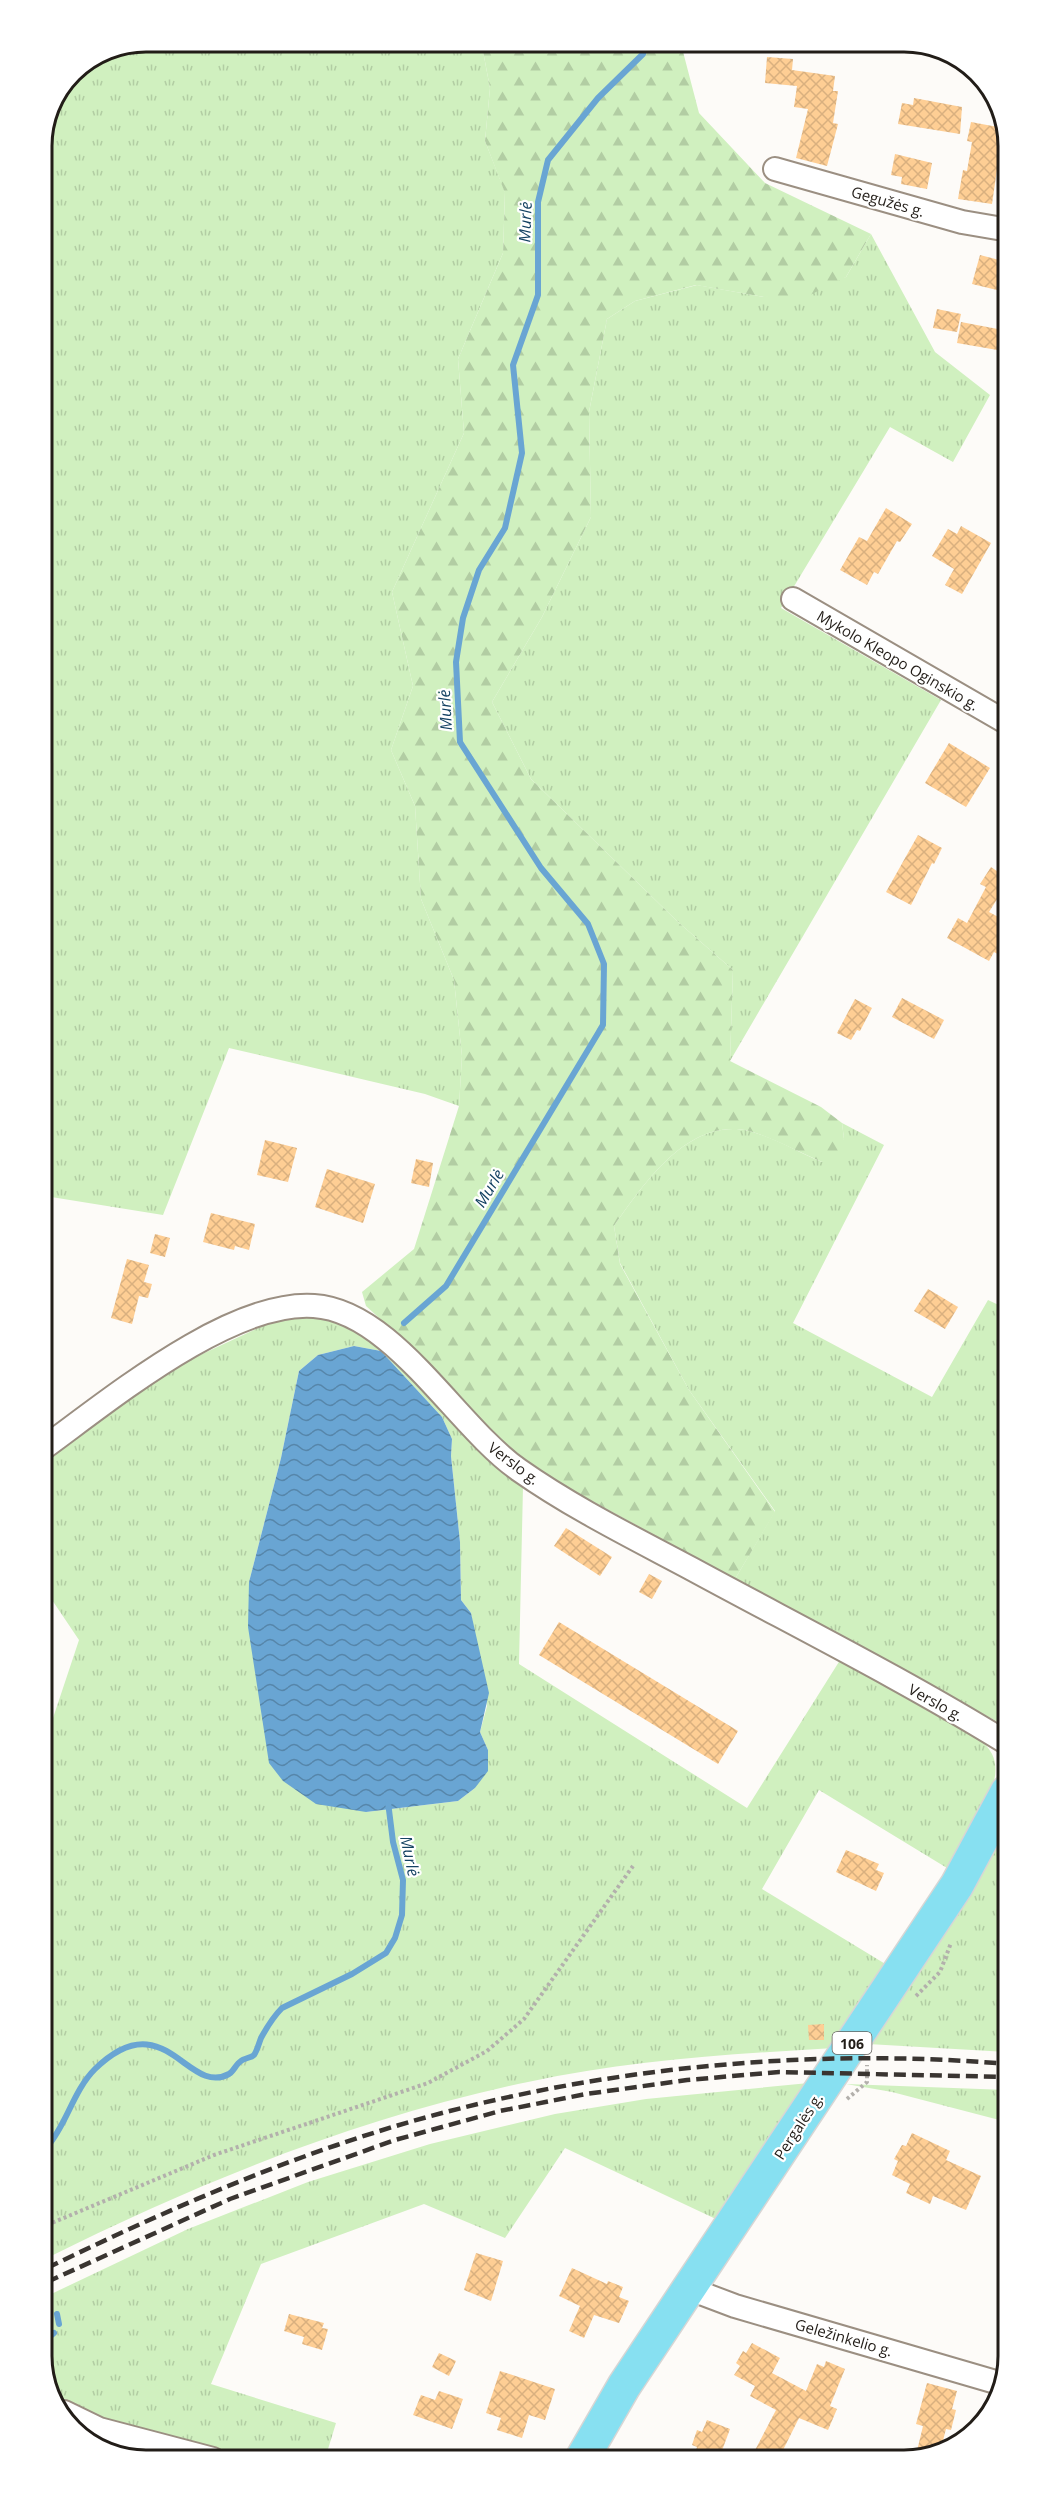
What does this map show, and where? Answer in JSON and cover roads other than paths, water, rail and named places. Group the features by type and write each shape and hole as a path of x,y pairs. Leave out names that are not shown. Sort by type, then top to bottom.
{"main road":[{"name":"Pergalės g.","path":"587,2450 624,2386 957,1885 998,1809"}],"street":[{"name":"Gegužės g.","path":"774,169 962,222 998,228"},
{"name":"Mykolo Kleopo Oginskio g.","path":"793,599 998,718"},
{"name":"Verslo g.","path":"52,1441 163,1362 243,1319 294,1306 312,1305 338,1310 372,1328 394,1346 489,1446 519,1470 610,1526 860,1659 998,1738"},
{"name":"Geležinkelio g.","path":"690,2289 735,2306 993,2380"},
{"path":"77,2418 99,2429 175,2449"}],"water":[{"path":"354,1346 381,1351 442,1417 452,1439 451,1456 460,1542 461,1600 471,1613 489,1693 480,1732 488,1750 488,1771 475,1788 458,1801 366,1812 316,1804 283,1781 269,1763 248,1627 249,1582 281,1458 299,1371 318,1355"}],"waterway":[{"name":"Murlė","path":"404,1323 446,1286 603,1025 604,964 588,924 541,868 460,742 456,662 463,618 479,570 505,528 522,453 513,365 538,295 538,202 548,160 598,98 643,53"},
{"name":"Murlė","path":"52,2140 87,2078 119,2051 140,2044 157,2047 200,2073 214,2078 229,2074 239,2062 254,2055 261,2038 282,2008 352,1974 386,1953 395,1938 402,1915 403,1880 393,1842 388,1802"},
{"name":"Murlė","path":"57,2314 59,2324"}],"railway":[{"path":"52,2266 190,2202 300,2158 416,2120 498,2099 668,2070 754,2062 924,2059 998,2063"},
{"path":"52,2280 230,2199 395,2140 500,2111 586,2094 687,2080 779,2072 998,2077"}]}
